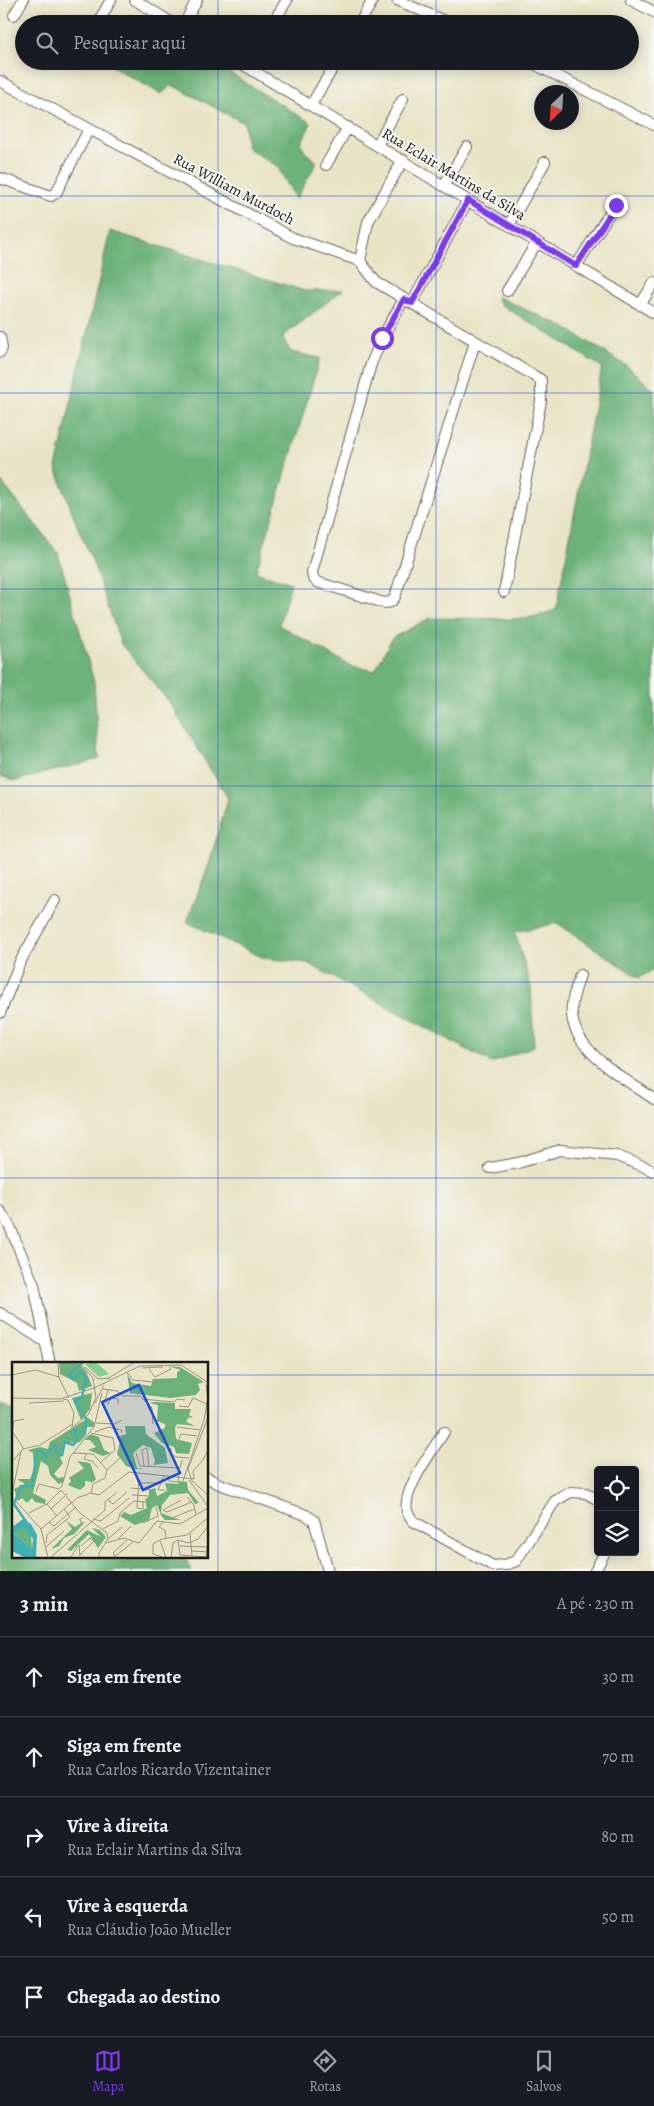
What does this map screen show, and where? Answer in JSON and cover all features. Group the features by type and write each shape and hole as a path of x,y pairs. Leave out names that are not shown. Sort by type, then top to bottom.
{"street":[{"path":"14,15 23,0"},
{"path":"102,15 111,0"},
{"path":"135,0 159,15"},
{"path":"189,15 197,0"},
{"path":"278,15 287,0"},
{"path":"364,15 373,0"},
{"path":"396,0 430,15"},
{"path":"631,0 654,12"},
{"name":"Rua Eclair Martins da Silva","path":"255,70 654,314"},
{"path":"311,105 332,70"},
{"path":"546,70 654,125"},
{"name":"Rua William Murdoch","path":"0,81 293,238 360,261"},
{"path":"377,145 403,99"},
{"path":"326,165 348,128"},
{"path":"0,178 51,196 56,192 90,129"},
{"path":"444,186 466,146"},
{"path":"403,160 368,222 360,261 376,282 541,380 541,401 504,592"},
{"path":"509,225 545,162"},
{"path":"468,200 408,301 382,338 371,364 312,572 313,578 317,582 384,603 391,602 395,597 475,342"},
{"path":"576,266 616,205"},
{"path":"507,291 537,242"},
{"path":"640,305 654,283"},
{"path":"0,337 2,348 0,352"},
{"path":"0,1013 20,962 55,900"},
{"path":"580,976 572,1006 576,1034 598,1060 654,1100"},
{"path":"490,1168 518,1163 560,1150 617,1156 654,1172"},
{"path":"0,1211 10,1227 34,1285 49,1362"},
{"path":"0,1313 44,1341"},
{"path":"444,1432 414,1482 407,1502 407,1512 413,1521 493,1566 505,1565 516,1560 555,1501 571,1492 586,1493 594,1498"},
{"path":"209,1479 306,1515 314,1520 328,1571"},
{"path":"595,1571 602,1556"}],"green space":[{"path":"119,70 225,70 311,123 301,143 305,152 317,162 296,199 277,166 247,148 244,123 172,85 161,94"},
{"path":"110,231 305,291 343,290 282,337 291,352 320,358 256,572 291,583 279,625 349,665 375,671 392,638 430,618 525,619 556,610 602,367 500,304 496,296 564,327 627,366 654,390 654,969 639,978 557,923 515,932 531,987 534,1046 492,1063 307,963 264,958 187,922 209,864 228,798 169,702 121,644 91,557 56,468"},
{"path":"0,480 58,553 94,682 99,759 15,781 0,776"},
{"path":"0,1403 12,1410 12,1558 185,1558 191,1571 4,1571 0,1568"}],"route":[{"path":"382,338 404,299 412,303 468,200 576,266 616,205"}]}
